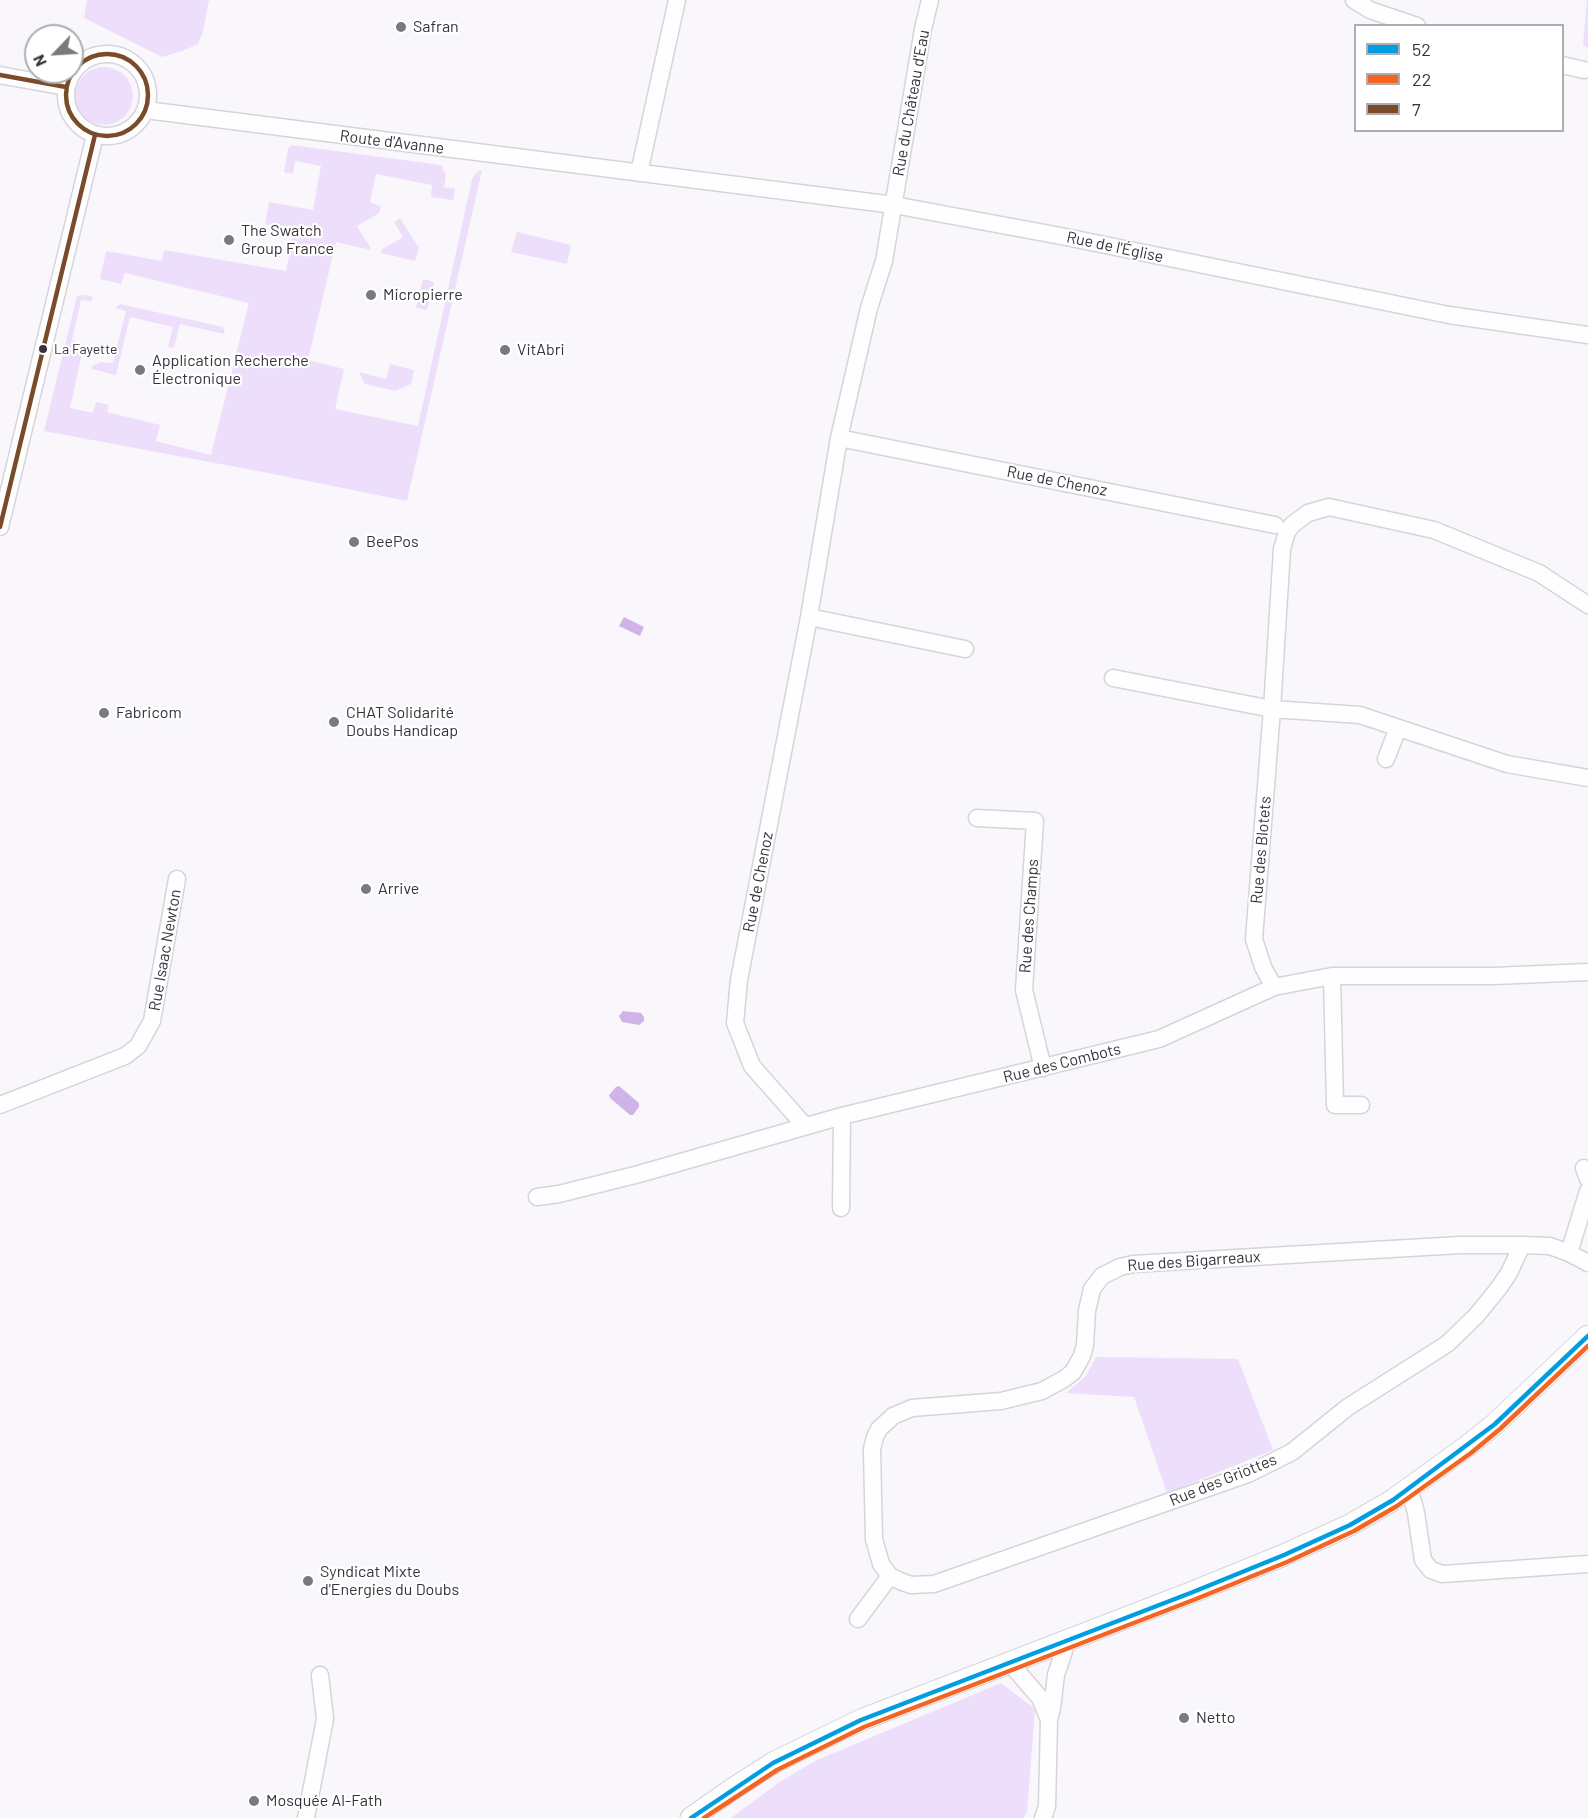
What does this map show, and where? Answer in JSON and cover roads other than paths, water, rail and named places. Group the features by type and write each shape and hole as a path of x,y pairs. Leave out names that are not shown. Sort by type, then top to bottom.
{"street":[{"path":"639,173 677,0"},
{"name":"Rue du Château d'Eau","path":"894,206 930,0"},
{"path":"1354,0 1370,10 1411,24"},
{"path":"104,53 117,54 129,59 146,79 149,93 146,110 133,128 122,134 108,137 95,135 84,130 75,122 69,111 66,87 71,74 79,64 104,53"},
{"path":"1564,65 1584,70"},
{"path":"0,75 66,87"},
{"name":"Route d'Avanne","path":"146,110 639,173"},
{"path":"0,527 95,135"},
{"name":"Rue de l'Église","path":"639,173 894,206 1066,237 1449,315 1588,335"},
{"name":"Rue de Chenoz","path":"805,1126 752,1066 735,1023 739,980 809,617 839,438 869,308 882,268 894,206"},
{"name":"Rue de Chenoz","path":"839,438 1281,528"},
{"path":"1281,528 1292,525 1308,513 1329,507 1434,530 1539,573 1588,605"},
{"name":"Rue des Blotets","path":"1274,987 1263,967 1254,939 1272,709 1282,549 1281,528"},
{"path":"809,617 965,649"},
{"path":"1113,678 1272,709 1360,716 1507,764 1588,778"},
{"path":"1386,759 1398,728"},
{"name":"Rue des Champs","path":"977,818 1035,821 1024,990 1043,1068"},
{"name":"Rue Isaac Newton","path":"0,1105 125,1056 138,1046 152,1021 177,879"},
{"name":"Rue des Combots","path":"537,1197 559,1194 627,1177 842,1116 1159,1039 1274,987 1332,976 1494,976 1588,972"},
{"path":"1332,976 1335,1105 1361,1105"},
{"path":"841,1208 842,1116"},
{"path":"1569,1253 1588,1191"},
{"name":"Rue des Bigarreaux","path":"890,1575 881,1564 874,1539 872,1449 874,1437 879,1430 893,1416 912,1408 1001,1401 1042,1390 1065,1379 1073,1372 1082,1356 1092,1289 1102,1276 1111,1270 1132,1264 1460,1245 1550,1246 1588,1263"},
{"name":"Rue des Griottes","path":"890,1575 911,1585 934,1584 1248,1474 1292,1452 1357,1401 1448,1344 1470,1323 1498,1289 1509,1273 1522,1245"},
{"path":"691,1818 774,1763 847,1727 1193,1592 1350,1525 1408,1490 1495,1424 1588,1336"},
{"path":"1408,1490 1416,1513 1423,1560 1431,1570 1442,1574 1588,1564"},
{"path":"858,1619 890,1575"},
{"path":"1043,1818 1047,1806 1049,1720 1056,1675 1064,1651 1062,1642"},
{"path":"1013,1661 1016,1670 1040,1698 1049,1720"},
{"path":"306,1818 325,1719 320,1675"}],"place":[{"name":"Safran","path":"401,27"},
{"name":"The Swatch Group France","path":"229,240"},
{"name":"Micropierre","path":"371,295"},
{"name":"La Fayette","path":"43,349"},
{"name":"VitAbri","path":"505,350"},
{"name":"Application Recherche Électronique","path":"140,370"},
{"name":"BeePos","path":"354,542"},
{"name":"Fabricom","path":"104,713"},
{"name":"CHAT Solidarité Doubs Handicap","path":"334,722"},
{"name":"Arrive","path":"366,889"},
{"name":"Syndicat Mixte d'Energies du Doubs","path":"308,1581"},
{"name":"Netto","path":"1184,1718"},
{"name":"Mosquée Al-Fath","path":"254,1801"}]}
